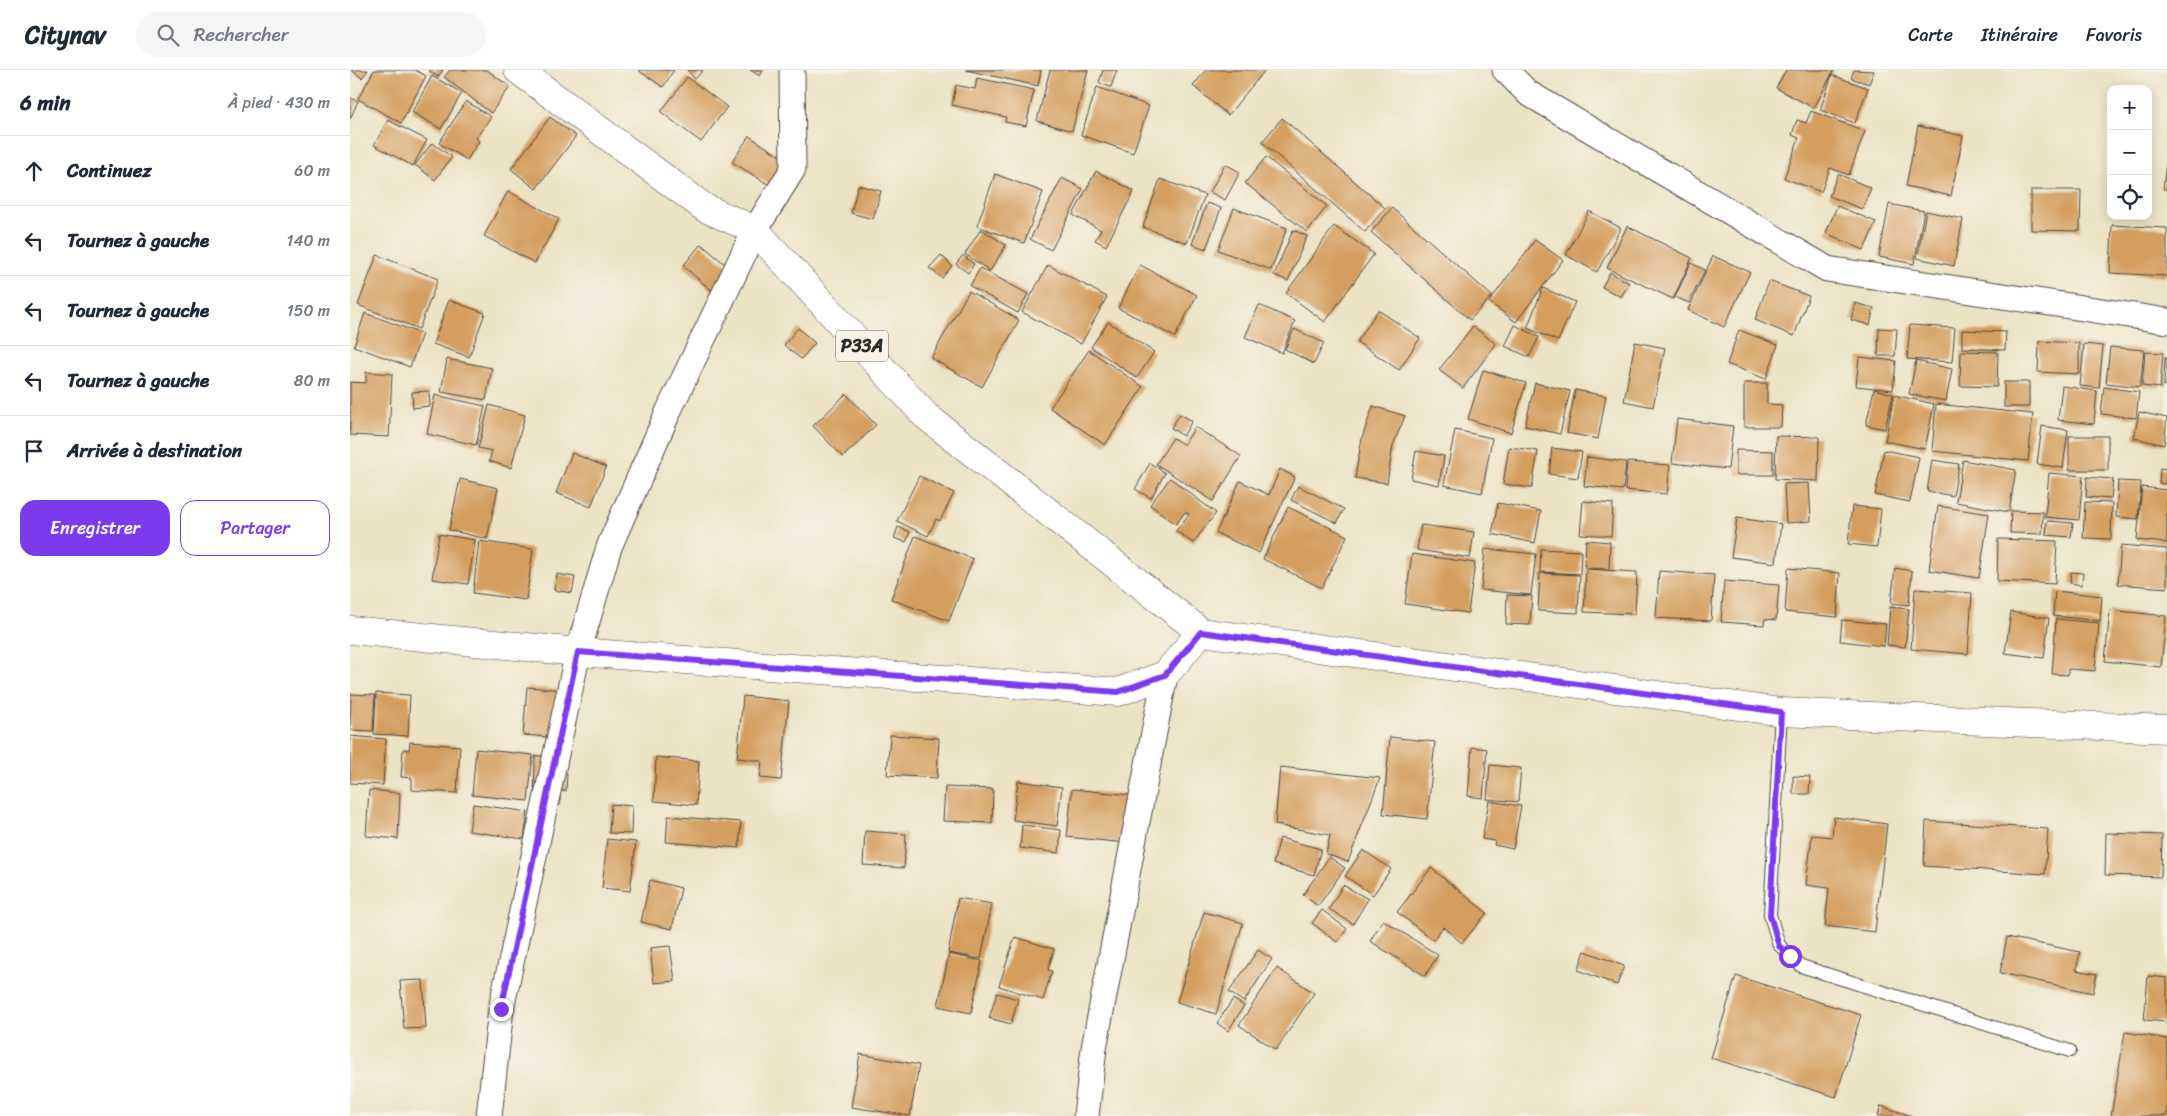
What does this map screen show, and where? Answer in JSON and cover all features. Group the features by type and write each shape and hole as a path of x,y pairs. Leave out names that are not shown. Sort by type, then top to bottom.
{"main road":[{"name":"P33A","path":"518,70 705,208 755,230 926,416 1201,632"},
{"path":"350,630 578,652 1118,692 1165,675 1201,632 1781,712 2167,729"}],"street":[{"path":"490,1116 501,1009 578,652 609,547 669,410 755,230 793,169 792,70"},
{"path":"1505,70 1528,93 1827,269 2167,321"},
{"path":"1086,1116 1094,1048 1165,675"}],"lane":[{"path":"1781,712 1770,915 1779,946 1801,966 2070,1051"}],"building":[{"path":"351,70 368,70 362,78"},
{"path":"374,70 415,70 426,76 401,123 358,99"},
{"path":"428,70 443,70 438,77"},
{"path":"450,70 487,70 510,87 491,113 444,77"},
{"path":"638,70 674,70 663,87"},
{"path":"687,70 703,70 695,79"},
{"path":"750,70 763,70 760,76"},
{"path":"966,70 1041,70 1038,86"},
{"path":"1050,70 1088,70 1072,131 1037,121"},
{"path":"1103,70 1117,70 1111,87 1099,83"},
{"path":"1206,70 1265,70 1228,115 1193,86"},
{"path":"1786,70 1834,70 1814,108 1776,88"},
{"path":"1854,70 1874,71 1869,84 1851,78"},
{"path":"1832,75 1868,88 1855,123 1820,110"},
{"path":"432,76 462,93 441,129 412,112"},
{"path":"687,77 727,107 701,142 661,112"},
{"path":"977,78 1034,90 1026,126 1005,122 1006,117 952,105 956,85 975,89"},
{"path":"1097,87 1149,106 1133,153 1081,135"},
{"path":"350,98 358,101 350,119"},
{"path":"466,101 491,117 476,138 479,141 467,160 439,143"},
{"path":"1811,111 1865,131 1849,175 1830,168 1821,192 1784,178 1799,138 1792,135 1797,120 1806,123"},
{"path":"550,117 576,136 536,189 511,169"},
{"path":"1282,118 1385,208 1365,232 1262,142"},
{"path":"388,120 427,140 413,166 374,145"},
{"path":"1918,126 1963,136 1951,196 1906,186"},
{"path":"749,136 792,164 776,189 732,162"},
{"path":"432,143 452,157 435,180 415,165"},
{"path":"1266,157 1327,206 1307,232 1245,183"},
{"path":"1225,164 1240,172 1225,200 1210,192"},
{"path":"2166,164 2167,189 2163,189"},
{"path":"1096,171 1134,191 1106,246 1095,240 1101,230 1073,215"},
{"path":"995,174 1043,192 1024,243 977,226"},
{"path":"1838,174 1871,188 1862,209 1829,196"},
{"path":"1062,178 1083,189 1051,250 1030,239"},
{"path":"1160,179 1205,195 1187,243 1143,227"},
{"path":"858,185 881,191 873,219 851,213"},
{"path":"2031,190 2081,190 2080,231 2031,230"},
{"path":"508,191 559,219 535,263 484,236"},
{"path":"1207,203 1221,208 1206,249 1192,244"},
{"path":"1889,204 1924,211 1914,264 1879,257"},
{"path":"1837,206 1876,222 1864,250 1826,233"},
{"path":"1234,208 1287,228 1271,270 1218,250"},
{"path":"1392,208 1492,296 1470,320 1371,232"},
{"path":"1589,211 1621,228 1597,272 1566,255"},
{"path":"1926,211 1963,219 1954,266 1917,258"},
{"path":"2112,225 2167,228 2167,276 2110,273"},
{"path":"1334,226 1374,254 1325,322 1286,293"},
{"path":"1627,226 1692,258 1673,299 1607,268"},
{"path":"981,229 1006,245 990,271 965,254"},
{"path":"1293,230 1307,236 1288,281 1274,275"},
{"path":"1535,240 1563,260 1516,322 1489,302"},
{"path":"701,244 743,279 724,301 683,266"},
{"path":"377,255 438,279 419,329 358,305"},
{"path":"941,255 952,266 942,278 929,268"},
{"path":"963,255 974,264 968,273 956,264"},
{"path":"1713,256 1750,272 1724,327 1688,310"},
{"path":"1691,263 1705,270 1689,303 1675,297"},
{"path":"1048,265 1107,297 1081,344 1022,312"},
{"path":"1140,265 1197,295 1175,337 1118,308"},
{"path":"980,268 1028,294 1018,313 970,286"},
{"path":"1610,272 1629,283 1621,297 1602,287"},
{"path":"1769,281 1809,296 1794,336 1755,320"},
{"path":"1543,288 1575,302 1558,341 1527,328"},
{"path":"969,291 1019,320 982,387 931,358"},
{"path":"449,300 485,313 469,357 433,344"},
{"path":"1855,303 1874,308 1870,325 1851,320"},
{"path":"1259,305 1295,321 1282,353 1245,337"},
{"path":"1378,310 1420,338 1399,370 1357,342"},
{"path":"365,313 422,334 410,367 354,346"},
{"path":"1108,322 1154,352 1137,378 1091,347"},
{"path":"1515,325 1539,337 1529,357 1505,346"},
{"path":"1910,325 1955,328 1952,362 1907,359"},
{"path":"1473,326 1496,344 1463,388 1439,370"},
{"path":"798,328 815,343 801,359 784,345"},
{"path":"1879,328 1897,329 1895,356 1878,356"},
{"path":"1294,329 1324,343 1314,364 1285,349"},
{"path":"1739,330 1778,345 1766,379 1727,364"},
{"path":"1962,330 2006,332 2005,350 1962,348"},
{"path":"2039,341 2079,343 2079,374 2038,372"},
{"path":"1635,342 1665,348 1653,407 1624,401"},
{"path":"2084,344 2103,346 2099,388 2080,386"},
{"path":"2110,347 2144,350 2140,387 2106,383"},
{"path":"1089,350 1143,387 1105,445 1050,408"},
{"path":"1961,351 1998,352 1997,387 1960,386"},
{"path":"2145,352 2163,353 2160,388 2142,386"},
{"path":"1859,357 1896,361 1893,390 1856,386"},
{"path":"2165,358 2167,358 2167,387 2164,386"},
{"path":"447,359 492,368 486,400 441,392"},
{"path":"1916,361 1952,369 1946,401 1909,394"},
{"path":"1483,370 1526,383 1511,433 1468,419"},
{"path":"366,372 392,374 389,437 350,435 350,382 366,383"},
{"path":"2004,382 2029,382 2029,407 2004,407"},
{"path":"1535,383 1570,391 1560,434 1525,426"},
{"path":"1744,383 1767,383 1767,404 1782,405 1781,427 1744,427"},
{"path":"2062,386 2097,391 2094,424 2058,420"},
{"path":"2104,387 2139,392 2136,418 2101,414"},
{"path":"1874,389 1893,394 1885,429 1866,425"},
{"path":"1575,390 1606,396 1598,439 1567,433"},
{"path":"429,391 430,406 413,408 412,392"},
{"path":"846,394 876,425 843,457 813,426"},
{"path":"435,395 485,406 476,445 427,434"},
{"path":"1894,395 1934,404 1925,449 1885,441"},
{"path":"1936,404 2033,414 2028,461 1932,451"},
{"path":"489,405 525,415 511,468 489,461 492,451 478,448"},
{"path":"1373,406 1405,416 1393,445 1387,483 1355,478 1362,438"},
{"path":"2139,412 2167,418 2164,445 2134,438"},
{"path":"1180,414 1192,421 1183,436 1171,428"},
{"path":"1677,419 1733,426 1728,469 1672,463"},
{"path":"2042,426 2068,430 2063,468 2037,464"},
{"path":"1195,427 1241,456 1213,501 1156,464 1173,438 1184,445"},
{"path":"1455,430 1492,438 1482,493 1444,485"},
{"path":"1776,436 1819,437 1818,481 1775,479"},
{"path":"2069,436 2108,436 2108,470 2069,470"},
{"path":"1509,447 1538,451 1532,488 1503,484"},
{"path":"1552,448 1582,452 1578,478 1549,474"},
{"path":"1736,450 1773,451 1773,475 1736,475"},
{"path":"1884,450 1919,457 1910,502 1875,495"},
{"path":"1416,451 1444,456 1439,485 1411,479"},
{"path":"572,453 606,467 591,507 556,493"},
{"path":"1587,457 1626,462 1623,490 1584,486"},
{"path":"1932,460 1959,464 1953,496 1927,491"},
{"path":"1963,460 2016,470 2009,512 1956,502"},
{"path":"1627,462 1670,465 1667,494 1625,490"},
{"path":"1150,463 1165,473 1151,498 1135,489"},
{"path":"2160,468 2167,469 2167,484 2159,483"},
{"path":"1280,469 1295,477 1259,553 1216,533 1240,481 1269,495"},
{"path":"2049,473 2083,476 2079,520 2045,517"},
{"path":"919,476 954,493 940,521 936,519 928,536 897,521"},
{"path":"2087,477 2113,479 2111,499 2086,497"},
{"path":"1170,478 1216,513 1193,543 1176,531 1189,514 1185,512 1176,524 1150,505"},
{"path":"460,479 498,488 487,539 449,530"},
{"path":"2118,481 2141,482 2138,519 2116,517"},
{"path":"1809,483 1811,521 1786,523 1784,484"},
{"path":"1298,486 1344,509 1337,523 1291,500"},
{"path":"2142,487 2167,490 2167,543 2137,540"},
{"path":"1583,501 1613,504 1611,536 1580,534"},
{"path":"2085,502 2112,503 2111,539 2083,538"},
{"path":"1498,503 1541,511 1535,543 1492,534"},
{"path":"1852,506 1881,509 1877,547 1848,544"},
{"path":"1938,506 1989,514 1979,578 1929,570"},
{"path":"1288,507 1347,536 1322,588 1263,559"},
{"path":"2011,511 2043,512 2042,534 2010,533"},
{"path":"1737,518 1781,524 1776,563 1731,557"},
{"path":"2047,521 2073,523 2071,537 2046,535"},
{"path":"1421,525 1474,532 1470,558 1417,550"},
{"path":"898,527 910,532 906,542 894,538"},
{"path":"439,534 475,540 468,584 432,579"},
{"path":"915,536 973,559 949,621 891,599"},
{"path":"1998,539 2057,541 2055,584 1997,581"},
{"path":"1586,540 1610,542 1609,569 1585,568"},
{"path":"479,541 533,549 526,600 473,593"},
{"path":"2121,545 2167,549 2167,588 2118,584"},
{"path":"1485,549 1536,554 1531,595 1481,590"},
{"path":"1541,549 1581,551 1580,574 1540,572"},
{"path":"1412,554 1475,563 1468,613 1405,604"},
{"path":"1788,568 1840,573 1837,617 1785,612"},
{"path":"1895,568 1912,571 1909,605 1891,603"},
{"path":"1586,569 1637,572 1635,614 1584,612"},
{"path":"1659,571 1714,575 1711,621 1656,618"},
{"path":"2071,572 2083,573 2082,585 2070,583"},
{"path":"1540,573 1580,575 1578,613 1538,611"},
{"path":"557,574 575,577 572,593 554,590"},
{"path":"1724,581 1779,585 1776,620 1765,619 1764,625 1721,622"},
{"path":"1915,589 1972,593 1968,654 1911,649"},
{"path":"2055,591 2102,596 2100,621 2053,616"},
{"path":"1507,595 1532,596 1530,625 1506,624"},
{"path":"1890,607 1909,609 1905,647 1887,645"},
{"path":"2110,610 2166,616 2161,667 2105,661"},
{"path":"2011,612 2049,618 2044,658 2005,653"},
{"path":"2056,619 2099,623 2095,671 2068,669 2068,675 2052,674"},
{"path":"1842,620 1886,624 1884,646 1840,641"},
{"path":"527,687 565,690 561,738 523,735"},
{"path":"376,693 410,695 408,736 374,734"},
{"path":"351,694 375,695 373,731 350,730"},
{"path":"743,696 789,701 781,780 760,778 762,761 737,758"},
{"path":"890,735 939,738 937,778 887,775"},
{"path":"350,736 386,739 383,785 350,783"},
{"path":"1390,737 1435,742 1427,819 1383,814"},
{"path":"410,742 460,746 457,793 412,790 412,778 401,777 403,749 409,750"},
{"path":"1472,747 1487,749 1483,798 1468,796"},
{"path":"476,749 533,755 528,801 472,795"},
{"path":"535,756 561,756 561,773 567,773 566,791 560,791 560,805 534,805"},
{"path":"656,757 699,761 696,805 654,801"},
{"path":"1490,765 1521,768 1518,802 1487,799"},
{"path":"1280,767 1380,778 1348,862 1326,854 1330,835 1275,825"},
{"path":"1793,776 1810,777 1809,794 1793,794"},
{"path":"1018,781 1062,787 1057,826 1013,820"},
{"path":"945,787 993,789 992,823 943,821"},
{"path":"1072,789 1130,795 1126,843 1067,837"},
{"path":"369,790 400,793 398,839 366,836"},
{"path":"1489,801 1521,806 1513,849 1494,845 1495,841 1482,839"},
{"path":"473,804 528,812 524,839 469,831"},
{"path":"611,804 632,806 631,834 609,833"},
{"path":"668,816 741,822 739,848 666,842"},
{"path":"1834,817 1887,824 1875,932 1825,926 1829,888 1806,885 1812,835 1832,837"},
{"path":"1926,821 2048,829 2045,874 1924,866"},
{"path":"1022,825 1061,830 1059,853 1020,848"},
{"path":"865,831 906,834 904,868 863,865"},
{"path":"2106,833 2162,835 2161,877 2105,875"},
{"path":"1280,838 1321,849 1314,875 1273,864"},
{"path":"607,839 636,842 630,891 602,888"},
{"path":"1363,850 1391,869 1373,895 1345,876"},
{"path":"1329,857 1345,868 1318,906 1303,895"},
{"path":"1431,868 1487,913 1462,943 1443,927 1433,940 1397,912"},
{"path":"650,880 681,888 672,929 641,922"},
{"path":"1343,885 1368,899 1353,924 1329,909"},
{"path":"958,898 992,904 981,959 948,953"},
{"path":"1322,910 1347,929 1337,942 1312,923"},
{"path":"1204,912 1243,923 1216,1014 1177,1002"},
{"path":"1383,920 1438,955 1425,976 1370,941"},
{"path":"1015,937 1054,949 1048,970 1052,971 1043,1000 999,986"},
{"path":"2007,937 2080,952 2076,970 2097,974 2093,993 2000,973"},
{"path":"670,946 675,981 654,983 650,948"},
{"path":"1258,950 1272,959 1244,1002 1229,992"},
{"path":"1585,951 1624,966 1617,985 1578,970"},
{"path":"949,954 982,961 971,1013 938,1006"},
{"path":"1277,968 1314,993 1276,1050 1239,1025"},
{"path":"1736,976 1861,1015 1836,1097 1711,1058"},
{"path":"2148,976 2167,978 2167,1022 2144,1020"},
{"path":"423,980 426,1028 404,1029 400,981"},
{"path":"997,993 1018,999 1011,1024 989,1018"},
{"path":"1233,999 1244,1006 1228,1031 1217,1023"},
{"path":"2125,1032 2167,1039 2167,1116 2111,1116"},
{"path":"860,1054 919,1065 910,1116 851,1107"},
{"path":"1881,1106 1912,1116 1878,1116"}],"route":[{"path":"501,1009 578,652 1118,692 1165,675 1201,632 1781,712 1770,915 1779,946 1790,956"}]}
